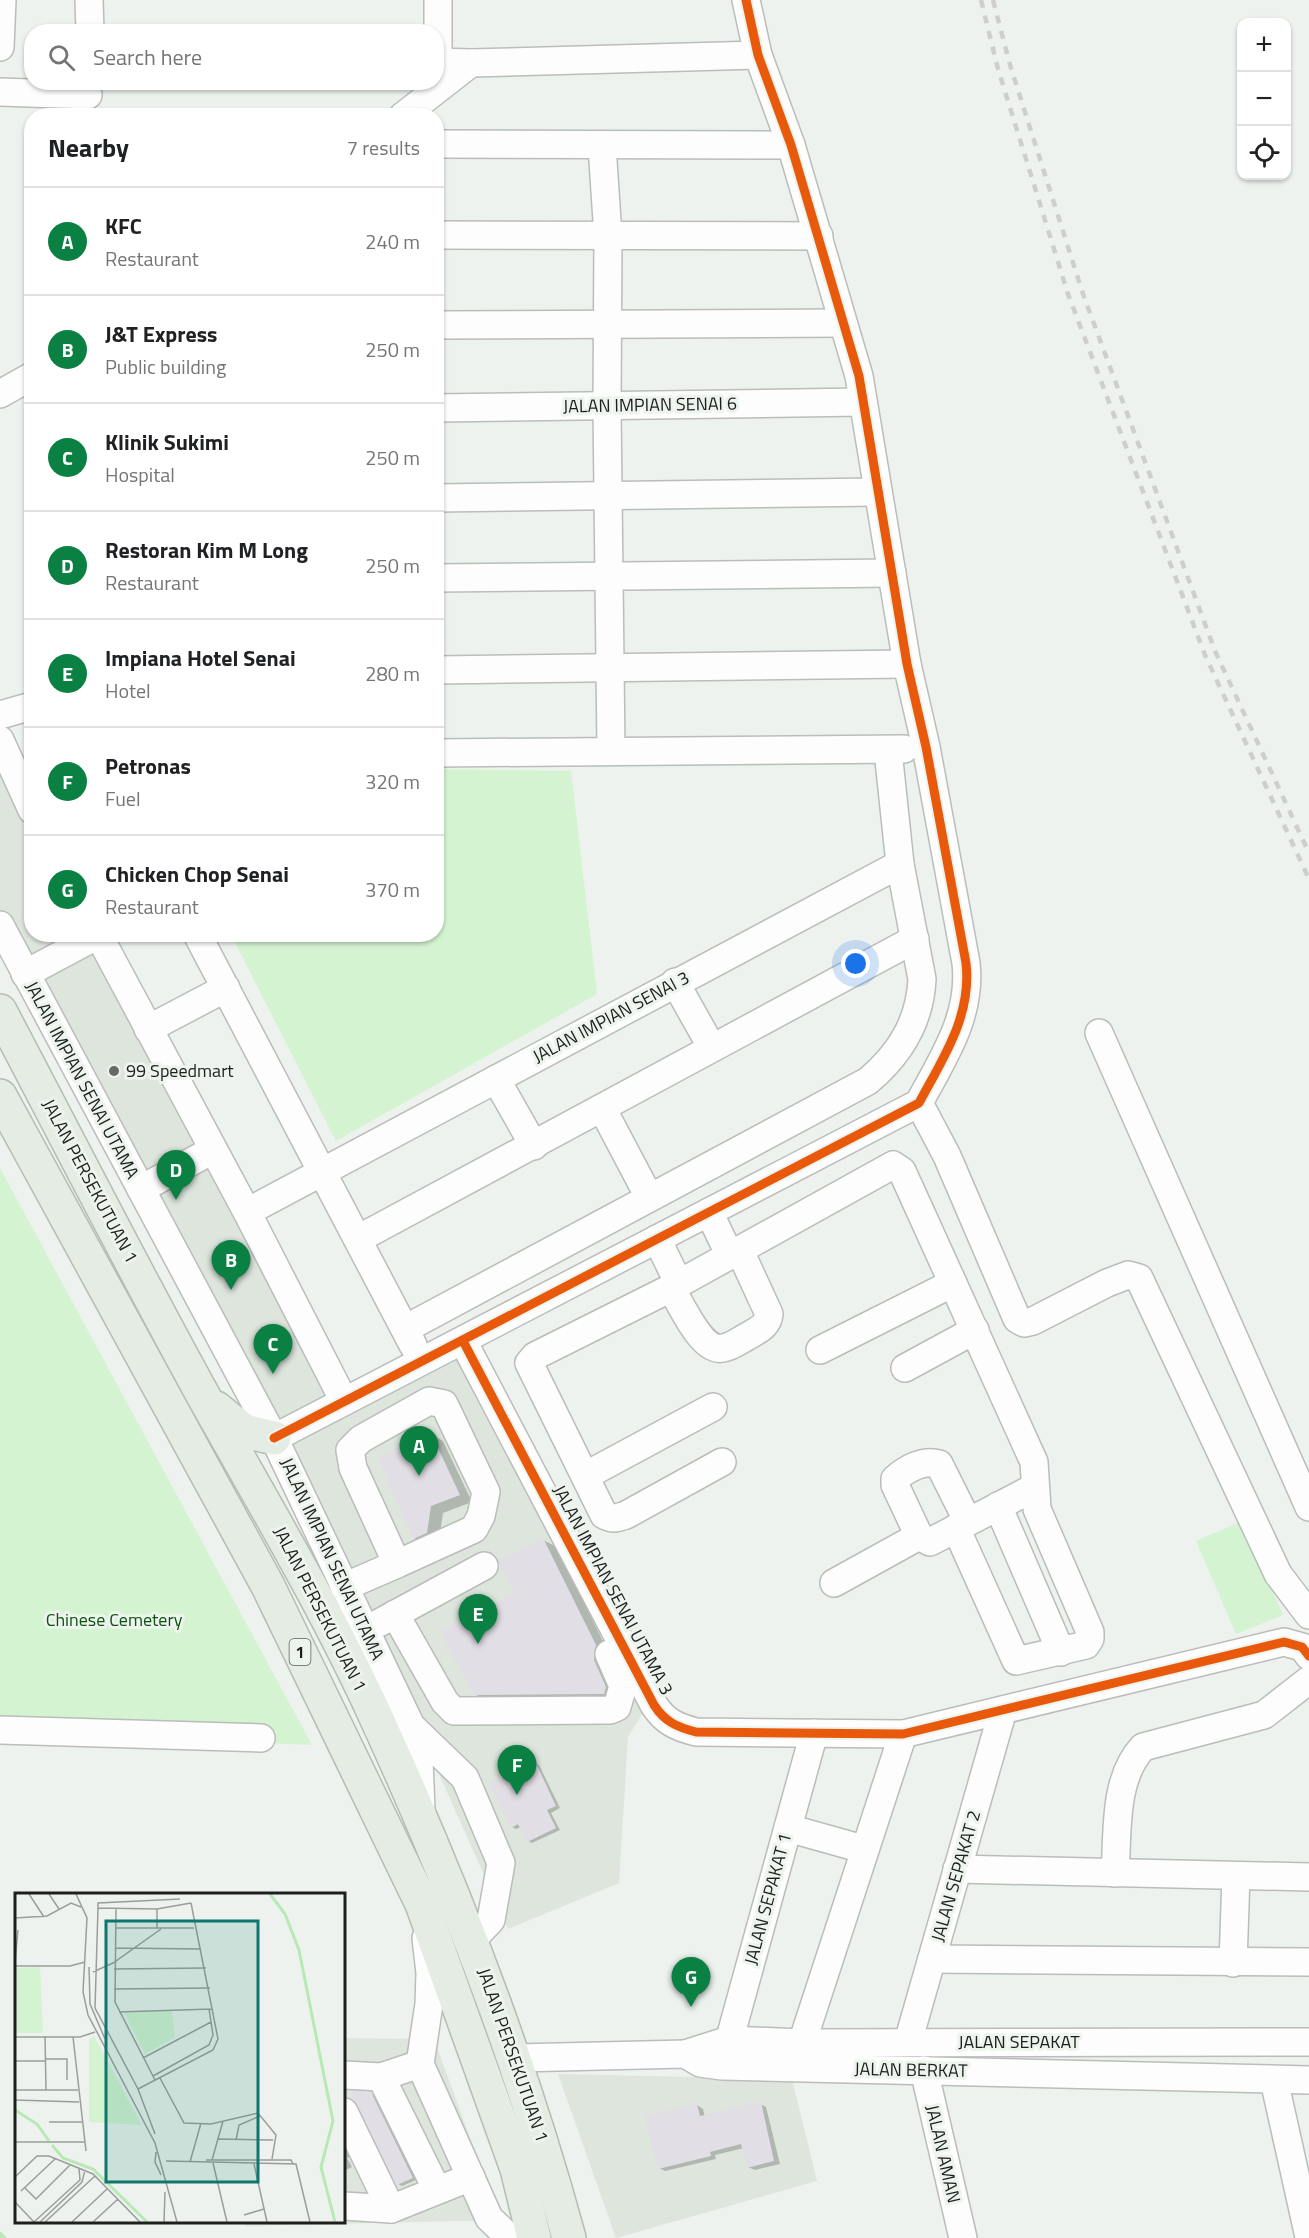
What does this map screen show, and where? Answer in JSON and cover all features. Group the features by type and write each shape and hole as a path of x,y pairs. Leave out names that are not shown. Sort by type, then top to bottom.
{"highway":[{"name":"JALAN PERSEKUTUAN 1","path":"0,1011 204,1396 301,1569 374,1714 472,1940 516,2058 543,2142 569,2238"},
{"name":"JALAN PERSEKUTUAN 1","path":"0,1096 268,1586 422,1905 517,2169 534,2238"},
{"path":"204,1396 244,1431 274,1438"}],"street":[{"path":"0,47 2,0"},
{"path":"89,0 90,24"},
{"path":"438,0 438,24"},
{"path":"274,1438 919,1103 955,1035 968,993 966,963 926,747 907,664 859,376 791,145 758,55 746,0"},
{"path":"444,62 758,55"},
{"path":"444,84 471,63"},
{"path":"413,108 436,90"},
{"path":"0,92 88,98"},
{"path":"444,144 791,145"},
{"path":"602,146 608,236 606,407 611,751"},
{"path":"444,235 819,236"},
{"path":"444,325 606,322 843,323"},
{"path":"0,394 24,380"},
{"name":"JALAN IMPIAN SENAI 6","path":"444,408 863,402"},
{"path":"444,498 878,492"},
{"path":"444,578 892,573"},
{"path":"444,669 907,664"},
{"path":"0,715 24,708"},
{"path":"0,740 24,792"},
{"path":"444,753 888,751 926,747"},
{"path":"405,1329 868,1081 889,1063 907,1038 921,997 922,979 900,864 888,751"},
{"name":"JALAN IMPIAN SENAI 3","path":"247,1212 900,864"},
{"name":"JALAN IMPIAN SENAI UTAMA","path":"0,925 274,1438 411,1726 419,1760 422,1824"},
{"path":"358,1239 915,939"},
{"path":"25,974 85,942"},
{"path":"102,942 212,1151 247,1212 344,1401"},
{"path":"201,942 422,1362"},
{"path":"675,982 712,1048"},
{"path":"148,1029 226,988"},
{"path":"1099,1033 1309,1507"},
{"path":"496,1079 534,1146"},
{"path":"919,1103 947,1156 1017,1318 1024,1323 1033,1321 1107,1283 1128,1275 1139,1278 1278,1574 1309,1615"},
{"path":"602,1108 649,1197"},
{"path":"141,1190 212,1151"},
{"path":"722,1462 615,1519 604,1515 529,1363 536,1356 735,1254 893,1165 902,1171 1034,1462 1037,1509 1090,1632 1090,1639 1086,1645 1016,1661 962,1525 939,1464 931,1461 902,1472 895,1479 895,1485 920,1536 930,1542 962,1525 998,1506 1035,1487"},
{"path":"657,1239 675,1286 701,1338 713,1348 724,1348 767,1324 769,1314 709,1212"},
{"path":"820,1350 953,1283"},
{"path":"905,1368 975,1330"},
{"name":"JALAN IMPIAN SENAI UTAMA 3","path":"463,1341 601,1619 661,1716 675,1727 696,1732 903,1734 1284,1642 1302,1647 1309,1656"},
{"path":"344,1587 397,1564 474,1528 485,1503 486,1492 444,1404 438,1401 429,1401 361,1438 350,1450 353,1468 397,1564"},
{"path":"585,1476 713,1407"},
{"path":"998,1506 1061,1652"},
{"path":"396,1614 446,1705 454,1711 596,1711 616,1707 623,1686 601,1619 549,1536"},
{"path":"834,1583 920,1536"},
{"path":"365,1630 484,1566"},
{"path":"1115,1873 1121,1798 1133,1758 1143,1747 1264,1715 1309,1680"},
{"name":"JALAN SEPAKAT 2","path":"908,2042 1003,1710"},
{"path":"411,1726 465,1778 501,1863 491,1920 472,1940"},
{"path":"0,1730 261,1738"},
{"name":"JALAN SEPAKAT 1","path":"722,2066 814,1733"},
{"path":"802,2043 863,1850 903,1734"},
{"path":"788,1828 863,1850"},
{"path":"957,1869 1309,1877"},
{"path":"1233,1963 1236,1876"},
{"path":"422,1905 430,1973 429,2004 420,2064 471,2177 491,2228 510,2238"},
{"path":"932,1959 1309,1962"},
{"path":"686,2054 729,2040"},
{"name":"JALAN SEPAKAT","path":"729,2040 802,2043 1309,2042"},
{"name":"JALAN BERKAT","path":"516,2058 686,2054 700,2063 722,2066 1309,2080"},
{"path":"345,2075 381,2077 420,2064"},
{"name":"JALAN AMAN","path":"924,2070 963,2238"},
{"path":"381,2077 437,2190"},
{"path":"1274,2080 1309,2237"},
{"path":"345,2114 391,2209"},
{"path":"345,2206 391,2209 471,2177"}],"shaded area":[{"path":"0,751 24,805 24,942 96,942 338,1398 278,1429 0,909"},
{"path":"458,1356 645,1709 628,1737 619,1883 508,1929 292,1444"},
{"path":"345,2038 434,2039 500,2220 245,2226 245,2223 345,2223"},
{"path":"558,2074 792,2079 817,2181 616,2238"}],"green space":[{"path":"444,769 571,771 597,994 336,1141 235,942 444,942"},
{"name":"Chinese Cemetery","path":"0,1168 312,1745 0,1731"},
{"path":"1242,1521 1283,1615 1236,1634 1196,1541"}],"building":[{"path":"431,1433 460,1495 431,1506 427,1533 413,1539 378,1458"},
{"path":"543,1538 596,1645 594,1660 606,1687 604,1694 474,1695 440,1632 515,1593 498,1560"},
{"path":"535,1761 556,1806 547,1810 556,1828 527,1842 518,1824 511,1828 489,1783"},
{"path":"355,2091 371,2092 413,2178 397,2185 351,2094"},
{"path":"761,2102 774,2161 747,2168 741,2144 710,2152 711,2156 658,2169 645,2116 697,2104 700,2116"}],"waterway":[{"path":"0,2235 3,2238"}],"railway":[{"path":"981,0 998,69 1068,294 1205,655 1309,879"},
{"path":"993,0 1010,65 1083,294 1215,651 1309,853"}],"cycle path":[{"path":"274,1438 919,1103 946,1053 960,1019 965,1001 966,963 926,747 907,664 859,376 791,145 758,55 746,0"},
{"path":"463,1341 654,1705 667,1720 683,1728 696,1732 903,1734 1284,1642 1302,1647 1309,1656"}],"place":[{"name":"99 Speedmart","path":"114,1071"},
{"name":"Restoran Kim M Long","path":"176,1200"},
{"name":"J&T Express","path":"231,1290"},
{"name":"Klinik Sukimi","path":"273,1374"},
{"name":"KFC","path":"419,1476"},
{"name":"Impiana Hotel Senai","path":"478,1644"},
{"name":"Petronas","path":"517,1795"},
{"name":"Chicken Chop Senai","path":"691,2007"}]}
